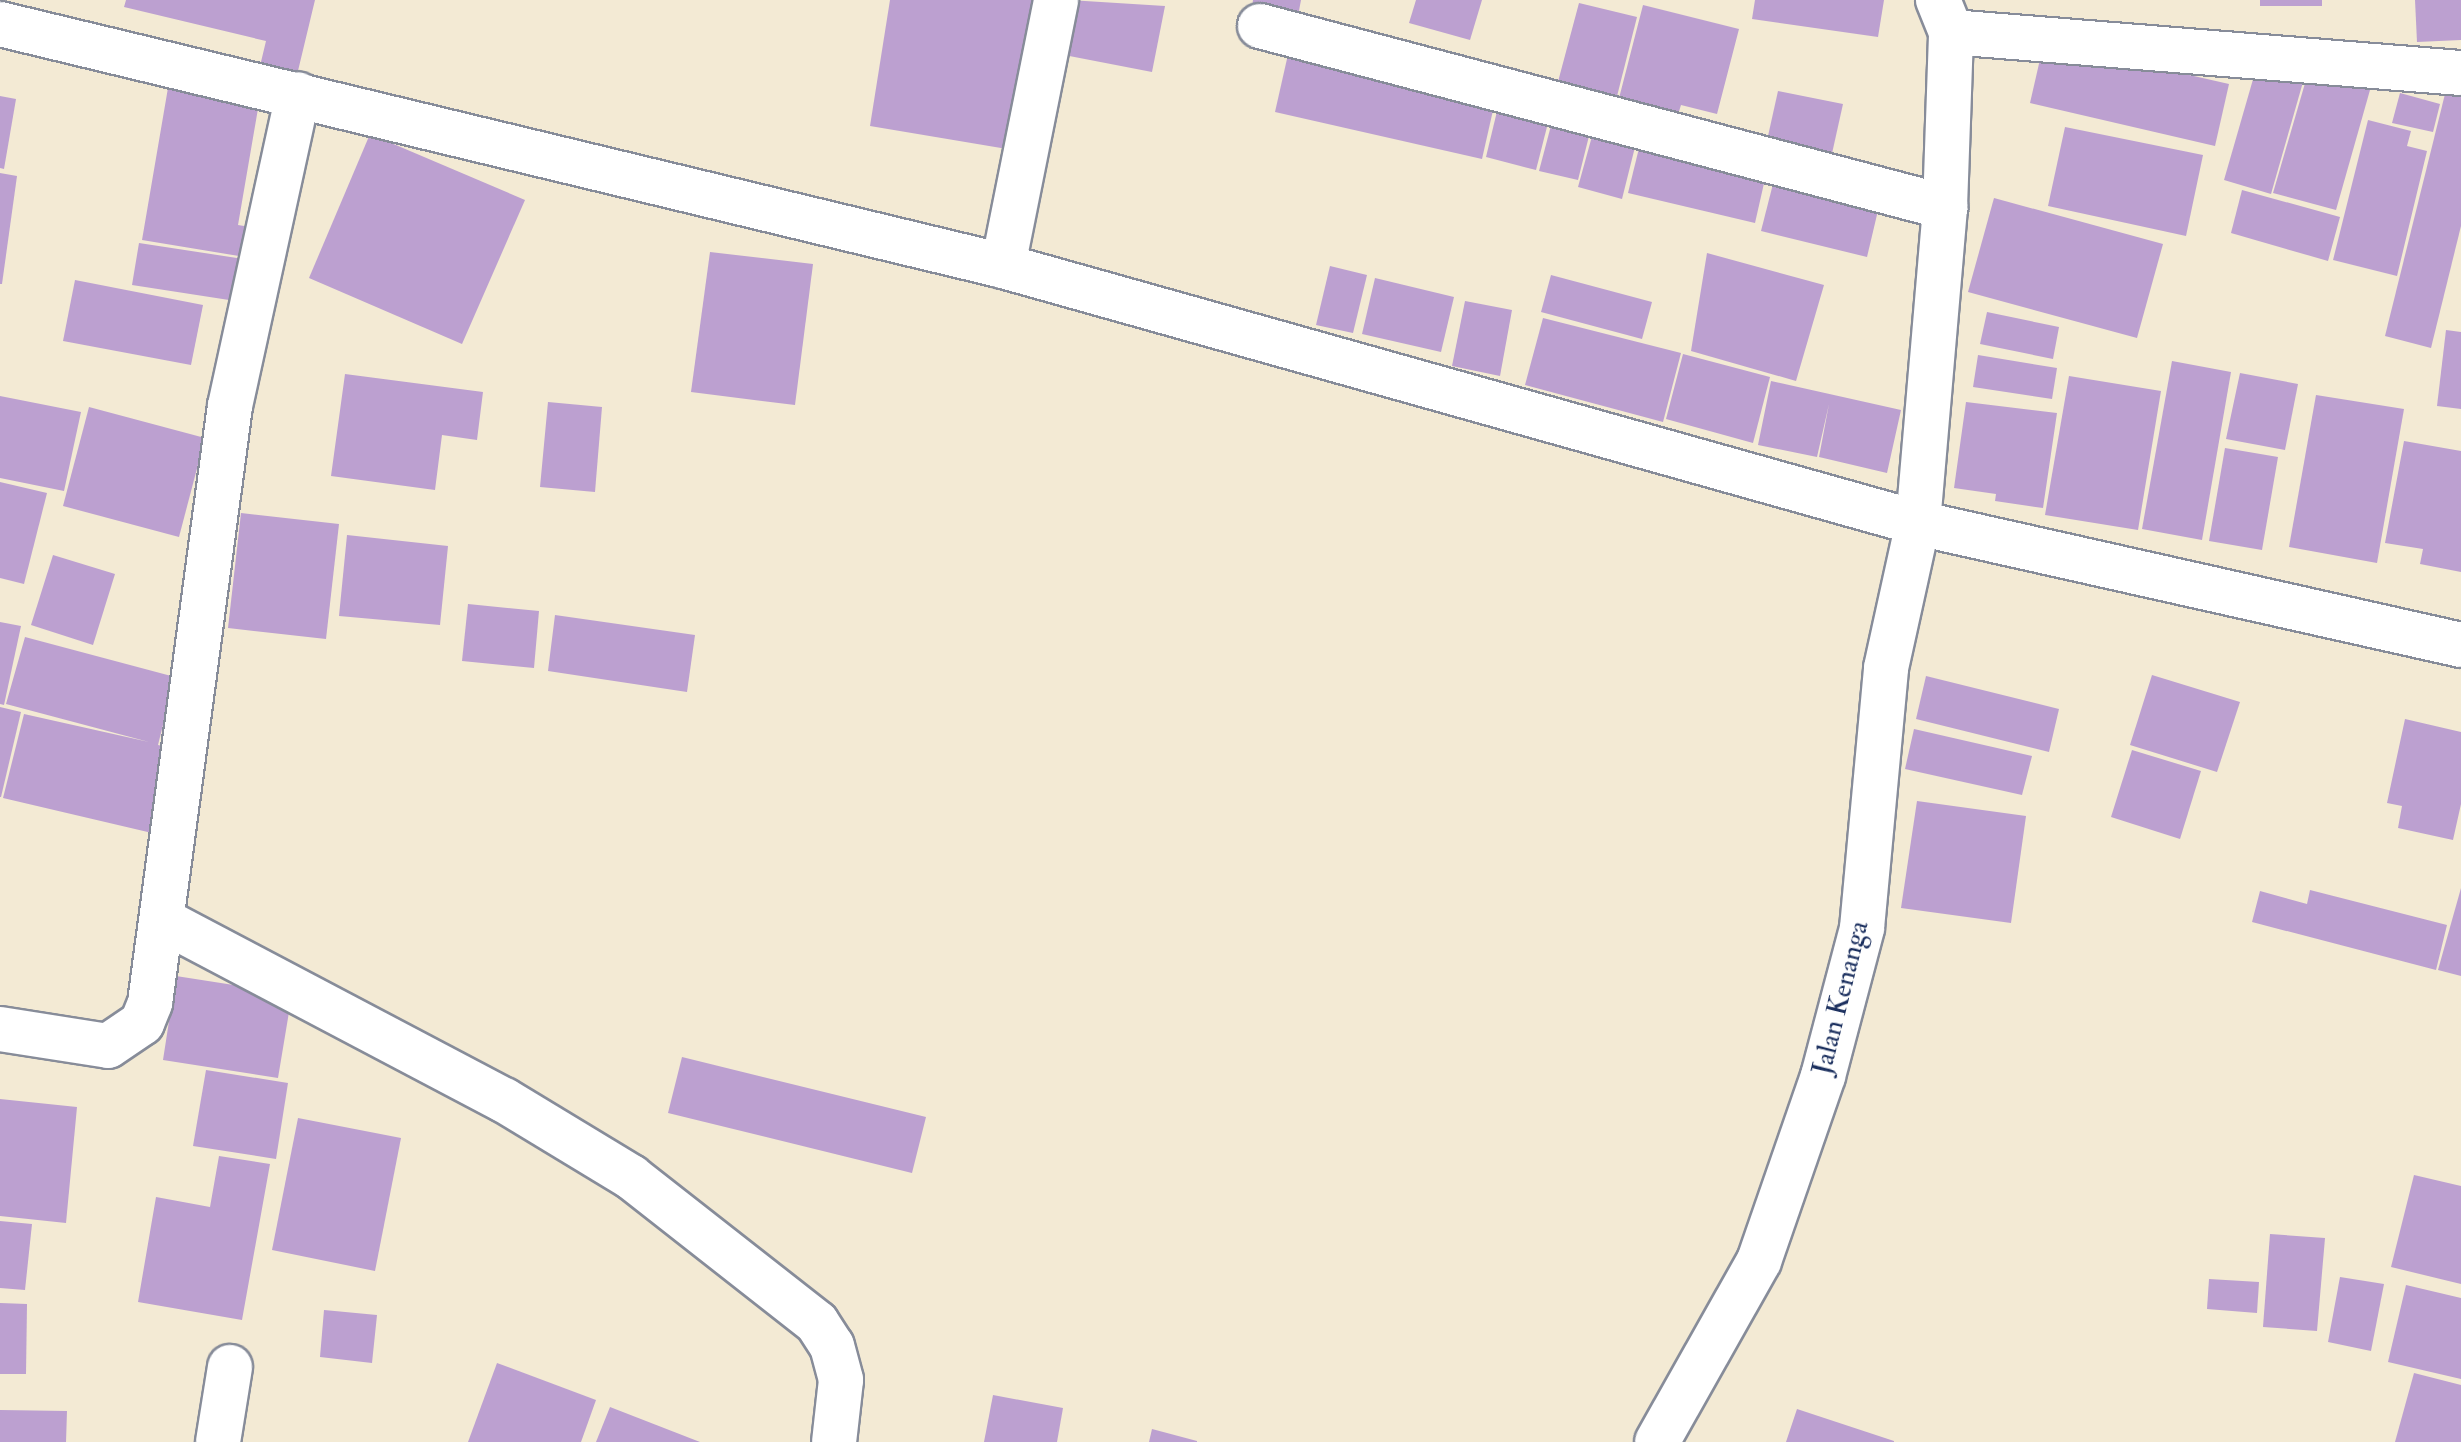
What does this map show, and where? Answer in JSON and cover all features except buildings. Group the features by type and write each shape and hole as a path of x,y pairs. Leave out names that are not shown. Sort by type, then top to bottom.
{"street":[{"path":"1003,266 1056,0"},
{"path":"1945,16 2461,73"},
{"name":"Jalan Kenanga","path":"1657,1442 1759,1261 1823,1076 1862,928 1886,668 1918,523 1945,207 1945,16"},
{"path":"0,24 1003,266 1918,523 2461,645"},
{"path":"1260,26 1945,207"},
{"path":"0,1029 108,1046 129,1037 142,1023 150,1003 230,406 298,94"},
{"path":"162,920 504,1100 631,1177 817,1323 832,1346 841,1380 846,1439"},
{"path":"218,1442 230,1367"}]}
